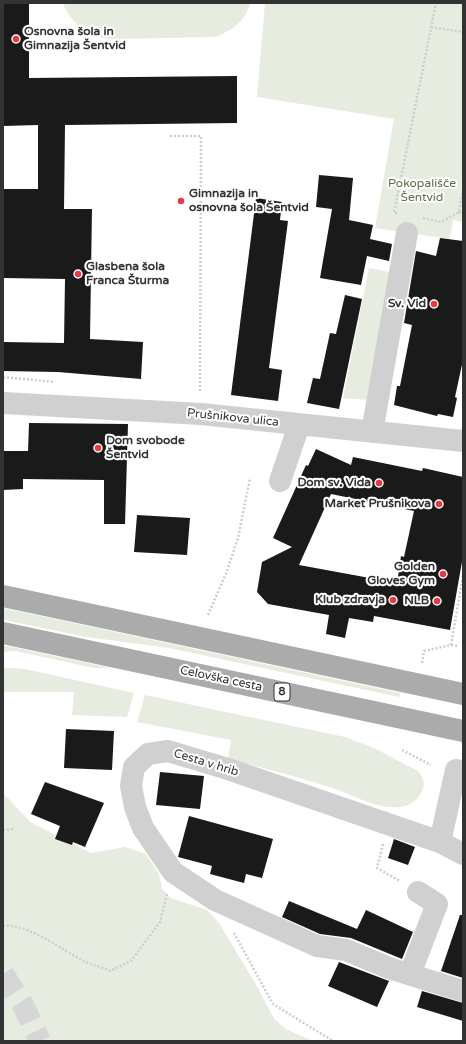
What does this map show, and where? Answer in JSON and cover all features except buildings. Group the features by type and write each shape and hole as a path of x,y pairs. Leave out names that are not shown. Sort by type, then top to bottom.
{"main road":[{"path":"3,596 463,694"},
{"name":"Celovška cesta","path":"3,632 463,731"}],"street":[{"path":"372,432 408,221"},
{"name":"Prušnikova ulica","path":"3,403 201,414 299,425 463,440"},
{"path":"280,481 299,425"},
{"name":"Cesta v hrib","path":"463,854 440,842 228,769 168,751 148,754 134,767 131,786 135,807 143,828 173,872 215,900 317,946 346,950 389,968 463,991"},
{"path":"440,842 456,770"},
{"path":"410,974 436,904 418,892"}],"path":[{"path":"436,3 394,213 408,221 441,222 459,212"},
{"path":"431,27 463,32"},
{"path":"170,136 201,136 201,414"},
{"path":"459,212 463,191"},
{"path":"459,212 463,214"},
{"path":"208,615 227,571 238,538 250,478"},
{"path":"451,645 463,574"},
{"path":"421,664 424,651 451,645 459,646"},
{"path":"402,750 431,765"},
{"path":"389,825 377,868 418,892"},
{"path":"3,830 13,829"},
{"path":"3,926 7,925 29,931 84,961 110,971 131,961 160,922 173,872"},
{"path":"215,900 273,1004 333,1041"}],"green space":[{"path":"63,3 250,3 245,15 238,24 216,37 111,39 96,36 82,28 70,17"},
{"name":"Pokopališče Šentvid","path":"265,3 463,3 463,222 453,220 450,239 375,228 394,119 257,97"},
{"path":"369,268 394,273 368,400 343,398"},
{"path":"3,608 400,693 399,697 169,648 87,637 3,620"},
{"path":"3,646 111,668 94,668 16,651 3,652"},
{"path":"3,668 25,669 134,693 127,717 72,715 74,692 3,692"},
{"path":"145,695 345,737 374,748 418,771 424,782 423,790 417,799 409,805 402,807 383,806 367,802 311,781 228,759 231,740 137,722"},
{"path":"3,794 30,822 91,853 125,847 146,854 159,874 162,889 171,898 207,910 219,923 258,988 274,1019 286,1029 312,1041 3,1041"}],"tunnel":[{"path":"3,974 23,1005 40,1041"}],"place":[{"name":"Osnovna šola in Gimnazija Šentvid","path":"16,39"},
{"name":"Gimnazija in osnovna šola Šentvid","path":"181,201"},
{"name":"Glasbena šola Franca Šturma","path":"78,274"},
{"name":"Sv. Vid","path":"434,304"},
{"name":"Dom svobode Šentvid","path":"98,448"},
{"name":"Dom sv. Vida","path":"379,483"},
{"name":"Market Prušnikova","path":"439,504"},
{"name":"Golden Gloves Gym","path":"443,574"},
{"name":"Klub zdravja","path":"393,600"},
{"name":"NLB","path":"437,601"}]}
